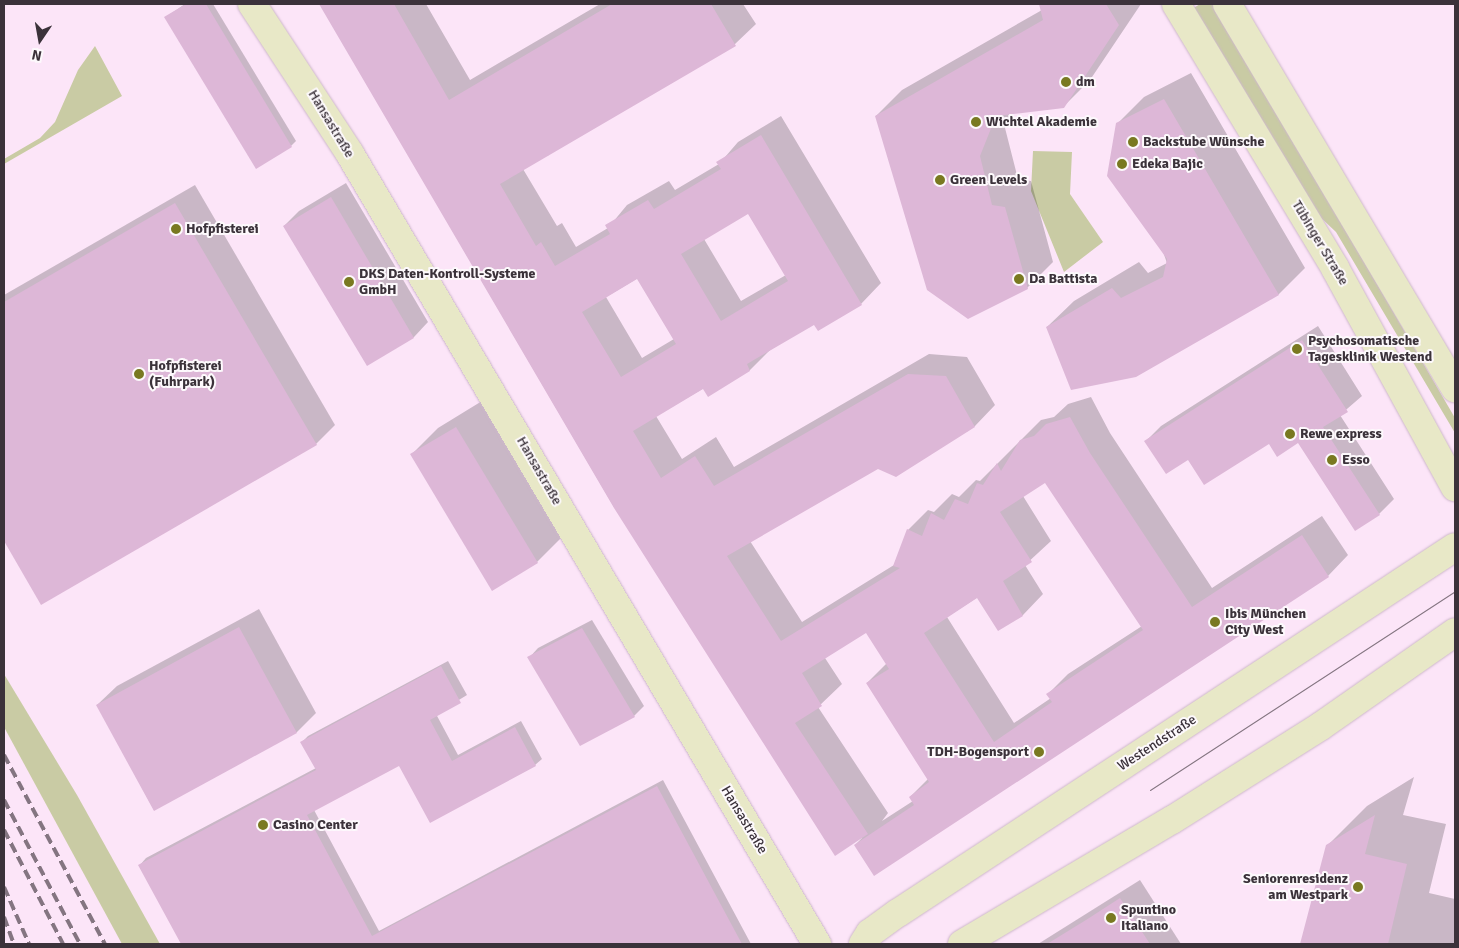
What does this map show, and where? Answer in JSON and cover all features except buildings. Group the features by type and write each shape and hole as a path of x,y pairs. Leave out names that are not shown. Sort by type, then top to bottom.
{"main road":[{"name":"Hansastraße","path":"252,4 309,86 355,162 817,944"},
{"name":"Tübinger Straße","path":"1176,4 1335,268 1455,487"},
{"path":"1227,4 1455,388"},
{"name":"Westendstraße","path":"863,944 870,933 898,912 1455,547"},
{"path":"962,944 1213,794 1321,726 1455,632"}],"green space":[{"path":"1200,4 1214,4 1455,418 1455,433 1336,232 1301,199 1189,11"},
{"path":"95,46 122,96 4,164 4,159 40,138 55,122 78,70"},
{"path":"1033,151 1072,152 1070,194 1103,242 1064,272 1031,191"},
{"path":"4,674 77,795 160,944 122,944 4,727"}],"tram line":[{"path":"1150,790 1455,591"}],"railway":[{"path":"4,755 105,944"},
{"path":"4,800 80,944"},
{"path":"4,830 63,944"},
{"path":"4,887 29,944"},
{"path":"4,917 14,944"}],"place":[{"name":"dm","path":"1066,82"},
{"name":"Wichtel Akademie","path":"976,122"},
{"name":"Backstube Wünsche","path":"1133,142"},
{"name":"Edeka Bajic","path":"1122,164"},
{"name":"Green Levels","path":"940,180"},
{"name":"Hofpfisterei","path":"176,229"},
{"name":"Da Battista","path":"1019,279"},
{"name":"DKS Daten-Kontroll-Systeme GmbH","path":"349,282"},
{"name":"Psychosomatische Tagesklinik Westend","path":"1297,349"},
{"name":"Hofpfisterei (Fuhrpark)","path":"139,374"},
{"name":"Rewe express","path":"1290,434"},
{"name":"Esso","path":"1332,460"},
{"name":"Ibis München City West","path":"1215,622"},
{"name":"TDH-Bogensport","path":"1039,752"},
{"name":"Casino Center","path":"263,825"},
{"name":"Seniorenresidenz am Westpark","path":"1358,887"},
{"name":"Spuntino Italiano","path":"1111,918"}]}
